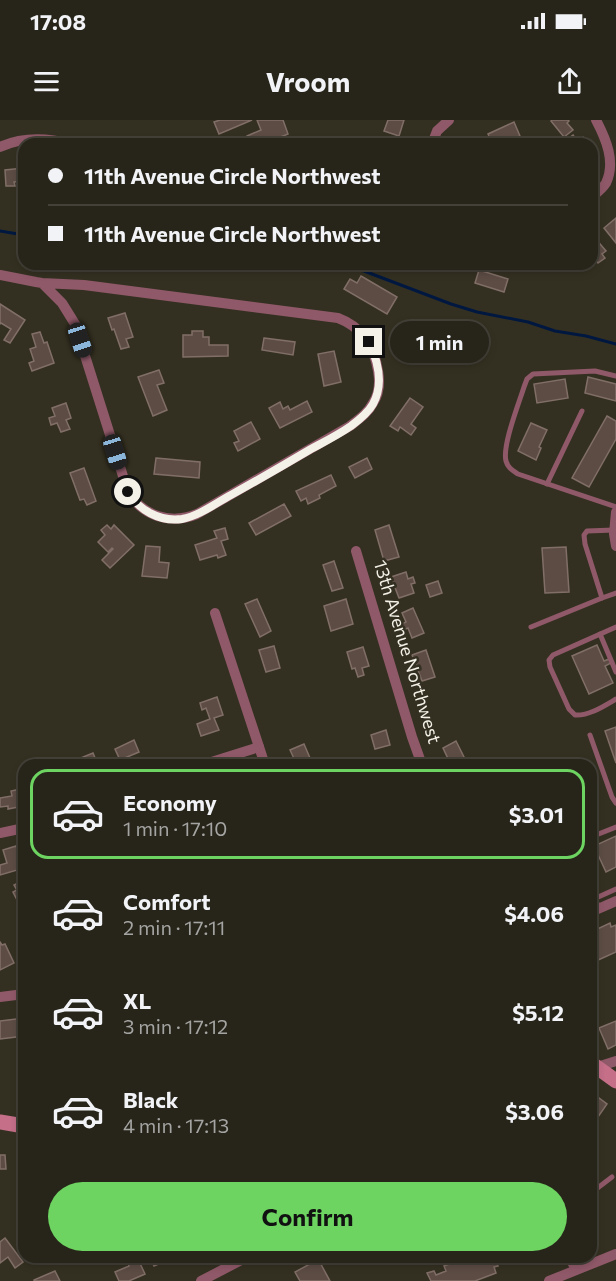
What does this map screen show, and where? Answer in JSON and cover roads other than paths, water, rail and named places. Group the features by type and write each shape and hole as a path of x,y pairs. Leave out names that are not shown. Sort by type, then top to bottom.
{"main road":[{"path":"597,1069 616,1081"},
{"path":"0,1122 18,1125"}],"street":[{"path":"434,138 437,131 449,120"},
{"path":"596,120 610,148 613,163 613,169 606,184 598,191"},
{"path":"0,147 18,141"},
{"path":"0,275 42,283 84,285 338,318 356,327 372,348 377,360 379,378 376,399 367,412 350,426 197,514 182,519 158,517 144,510 128,492 75,324 62,303 42,283"},
{"path":"616,512 616,546"},
{"name":"13th Avenue Northwest","path":"356,551 420,759"},
{"path":"214,613 263,759"},
{"path":"221,759 259,747"},
{"path":"0,833 18,829"},
{"path":"597,906 616,901"},
{"path":"0,997 18,995"},
{"path":"597,1065 616,1061"},
{"path":"597,1261 616,1254"},
{"path":"201,1281 236,1263"},
{"path":"572,1263 576,1269"},
{"path":"549,1281 592,1263"}],"lane":[{"path":"616,376 595,371 533,374 527,379 524,387 506,447 505,458 509,468 518,474 616,507"},
{"path":"547,484 582,411"},
{"path":"602,598 587,554 584,535 587,531 615,530"},
{"path":"531,627 616,593"},
{"path":"616,627 553,655 549,660 569,709 575,715 594,711 616,699"},
{"path":"600,634 616,672"},
{"path":"590,735 616,803"},
{"path":"597,835 616,827"},
{"path":"597,904 616,889"},
{"path":"597,1188 612,1176"}],"waterway":[{"path":"0,231 18,234"},
{"path":"359,270 477,312 616,344"}]}
